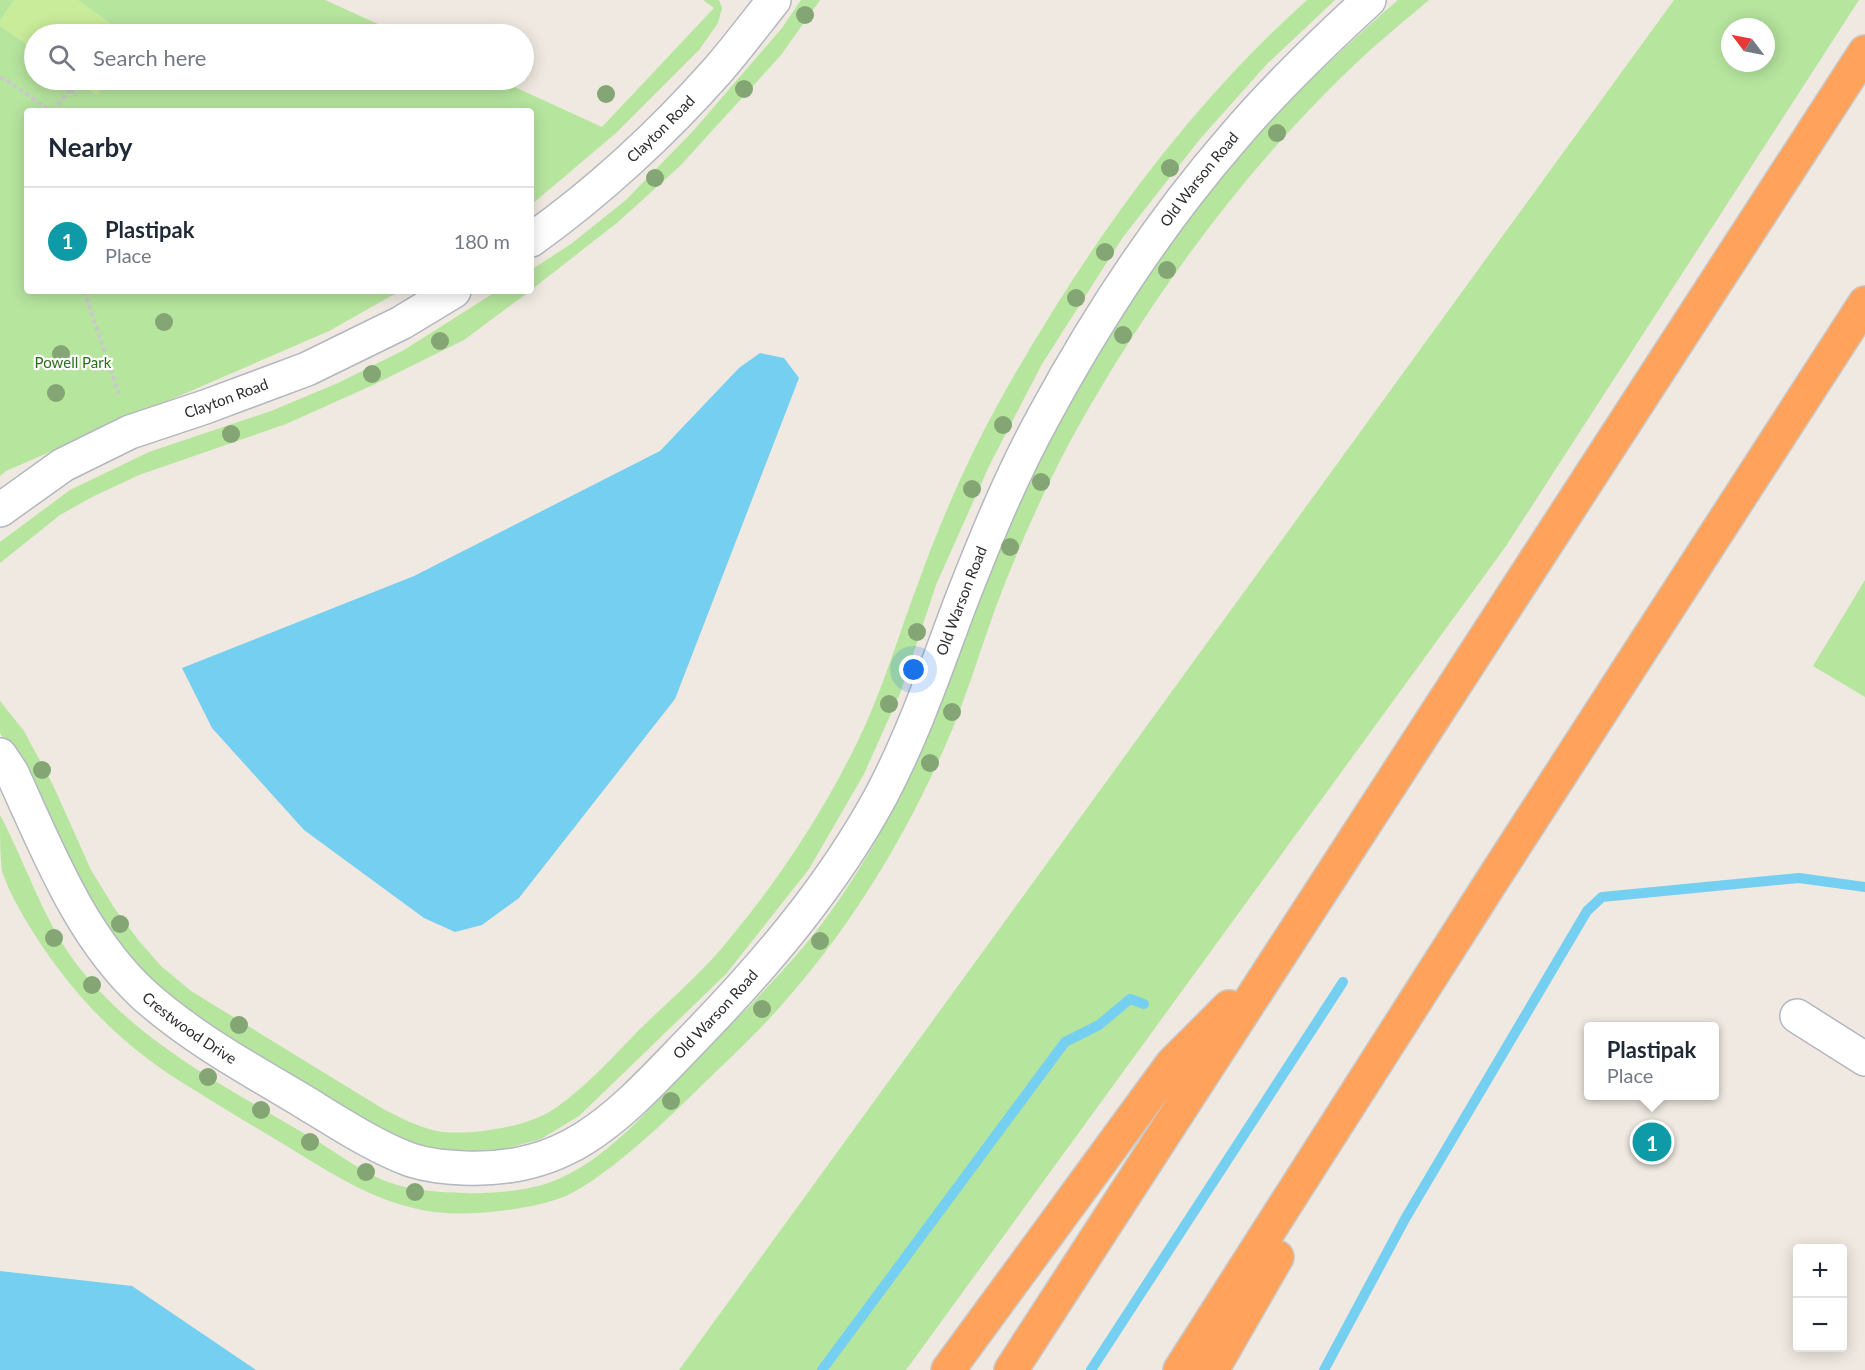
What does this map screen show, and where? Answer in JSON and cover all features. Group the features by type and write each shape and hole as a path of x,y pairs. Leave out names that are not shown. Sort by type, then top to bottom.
{"highway":[{"path":"1011,1370 1865,52"},
{"path":"1180,1370 1495,876 1865,303"},
{"path":"1212,1370 1495,876"},
{"path":"948,1370 1172,1065 1275,961"}],"street":[{"name":"Clayton Road","path":"534,238 563,217 638,152 716,71 774,0"},
{"name":"Old Warson Road","path":"487,1169 524,1164 568,1149 592,1134 633,1101 722,1009 792,930 840,866 882,793 917,719 997,511 1042,419 1101,315 1151,242 1232,139 1312,53 1369,0"},
{"name":"Clayton Road","path":"0,510 63,465 130,432 307,369 401,322 449,294"},
{"name":"Crestwood Drive","path":"0,755 12,773 71,900 106,953 144,995 204,1041 340,1124 396,1153 435,1166 487,1169"},
{"path":"1797,1016 1865,1059"}],"path":[{"path":"0,78 5,79 48,108"},
{"path":"54,108 69,90"},
{"path":"71,90 77,95"},
{"path":"85,294 119,394"}],"green space":[{"name":"Powell Park","path":"0,0 325,0 378,24 24,24 24,90 521,90 602,127 714,8 703,0 719,0 722,8 718,23 699,50 616,133 534,202 534,108 24,108 24,294 395,294 329,331 6,471 0,476"},
{"path":"14,0 78,0 112,24 24,24 24,43 0,26 0,20"},
{"path":"801,0 820,0 781,55 680,166 618,222 534,288 534,268 571,244 626,200 694,130 782,28"},
{"path":"1307,0 1335,0 1266,65 1200,139 1123,237 1042,364 990,464 936,585 901,691 864,774 809,869 726,974 579,1116 541,1139 501,1150 455,1152 415,1147 365,1124 183,1011 117,949 74,881 35,788 0,733 0,701 24,731 53,785 91,870 115,909 161,966 191,991 385,1110 427,1129 455,1133 485,1131 516,1125 543,1115 566,1100 598,1072 710,962 749,915 783,868 830,794 857,743 875,703 947,508 991,417 1034,341 1102,236 1178,136 1261,43"},
{"path":"1398,0 1429,0 1380,41 1312,107 1237,192 1168,283 1107,378 1067,447 1028,528 995,608 959,713 936,767 898,841 855,911 806,977 760,1029 637,1146 592,1181 555,1200 491,1212 445,1213 422,1210 379,1197 319,1166 160,1068 99,1016 48,955 16,902 2,871 0,815 63,945 99,990 154,1040 184,1061 360,1168 388,1182 407,1187 486,1193 520,1190 541,1185 571,1173 590,1162 641,1118 756,999 806,944 839,900 893,809 926,741 1011,517 1050,437 1110,332 1153,268 1199,206 1248,147 1320,71"},
{"path":"1674,0 1859,0 1506,546 906,1370 679,1370"},
{"path":"90,90 101,90 97,95"},
{"path":"492,294 526,294 464,340 373,385 286,424 139,475 92,497 60,515 0,563 0,542 70,490 149,452 271,411 338,383 404,350"},
{"path":"1865,580 1865,697 1813,666"}],"water":[{"path":"760,353 784,358 799,378 675,699 519,898 482,925 455,932 424,918 304,830 212,728 182,668 414,576 660,451 739,368"},
{"path":"0,1271 132,1286 256,1370 0,1370"}],"waterway":[{"path":"1324,1370 1405,1219 1587,911 1602,897 1799,878 1865,887"},
{"path":"1091,1370 1343,982"},
{"path":"822,1370 1065,1042 1099,1025 1130,999 1144,1004"}],"place":[{"name":"Plastipak","path":"1652,1142"}]}
